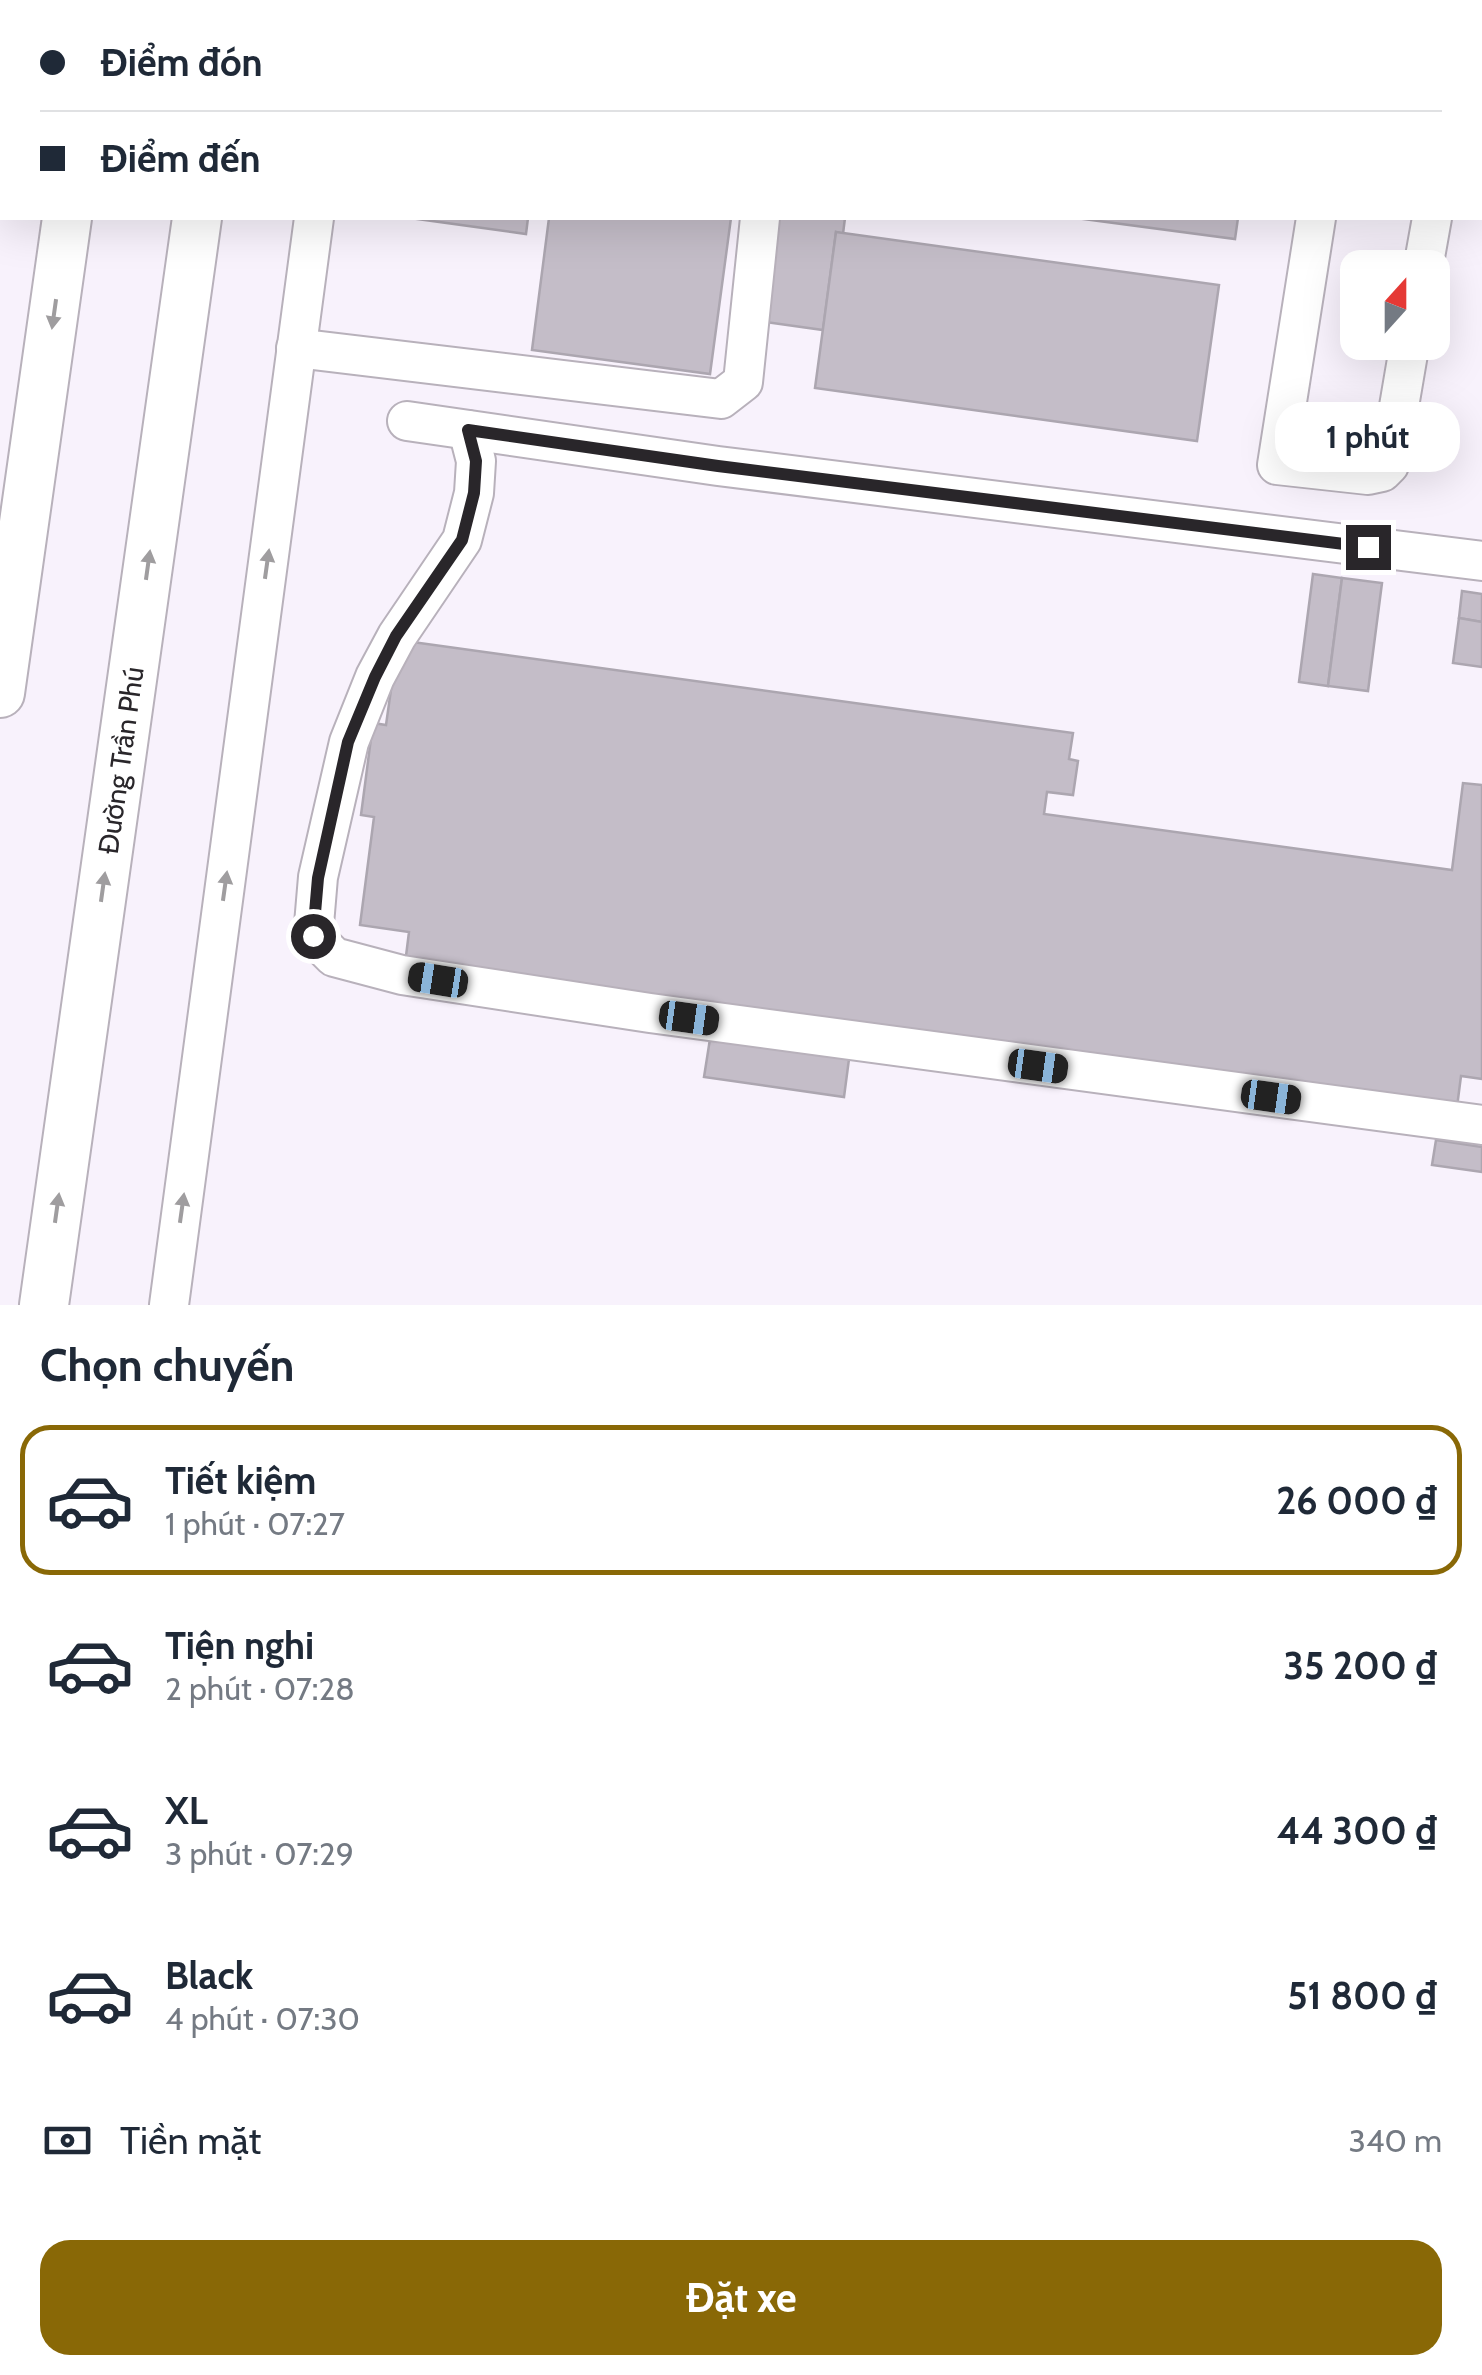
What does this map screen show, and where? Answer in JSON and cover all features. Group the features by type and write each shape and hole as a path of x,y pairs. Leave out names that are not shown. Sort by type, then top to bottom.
{"main road":[{"path":"0,693 67,220"},
{"name":"Đường Trần Phú","path":"44,1305 198,220"}],"street":[{"path":"169,1305 314,220"},
{"path":"296,348 721,399 743,382 760,220"},
{"path":"1316,220 1277,465 1368,475 1382,472 1389,465 1407,360"},
{"path":"1426,250 1432,220"},
{"path":"407,421 718,466 1482,561"},
{"path":"468,430 476,461 474,493 462,540 396,636 348,742 318,878 313,936 334,957 402,975 631,1010 1482,1125"}],"building":[{"path":"425,220 528,220 526,234"},
{"path":"549,220 731,220 710,374 532,350"},
{"path":"772,220 845,220 843,234 836,232 823,330 758,321"},
{"path":"1091,220 1238,220 1235,239"},
{"path":"836,232 1219,285 1197,441 815,388"},
{"path":"1313,574 1342,578 1328,686 1299,682"},
{"path":"1342,578 1382,583 1368,691 1328,686"},
{"path":"1462,591 1482,594 1482,622 1459,618"},
{"path":"1459,618 1482,622 1482,667 1453,663"},
{"path":"398,640 1073,733 1069,759 1078,761 1073,795 1047,792 1044,814 1452,870 1463,783 1482,785 1482,1079 1461,1076 1457,1107 405,964 409,932 360,925 374,817 361,815 373,723 386,725"},
{"path":"710,1039 849,1059 844,1097 704,1077"},
{"path":"1436,1140 1482,1147 1482,1172 1432,1165"}],"route":[{"path":"313,936 318,878 348,742 396,636 462,540 474,493 476,461 468,430 718,466 1368,547"}]}
